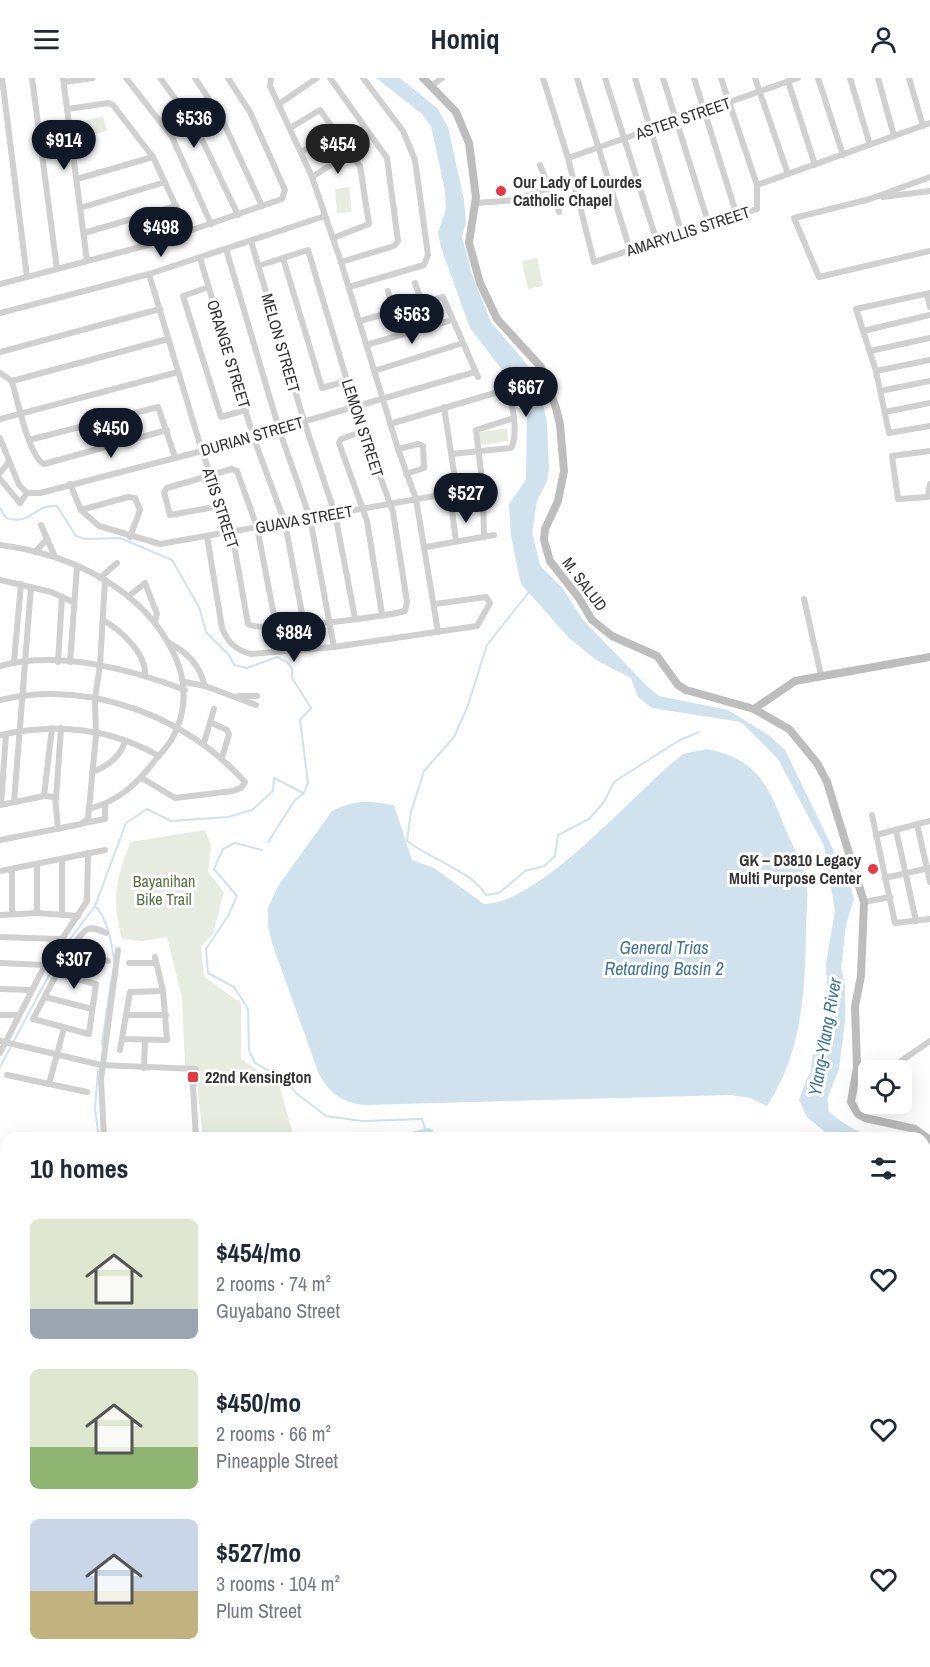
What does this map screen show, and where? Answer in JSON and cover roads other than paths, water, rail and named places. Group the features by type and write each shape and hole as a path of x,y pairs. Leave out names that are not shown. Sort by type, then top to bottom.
{"street":[{"path":"2,78 27,277"},
{"path":"32,78 57,269"},
{"path":"87,261 64,80 93,78"},
{"path":"126,78 172,137 211,224"},
{"path":"160,78 196,128 238,215"},
{"path":"195,78 221,117 262,206"},
{"path":"0,284 188,232 285,197 285,190 250,112 228,78"},
{"path":"279,104 317,78"},
{"path":"330,78 387,158 398,244 341,262"},
{"path":"349,287 424,265 428,255 415,160 410,145 363,78"},
{"name":"M. SALUD","path":"423,78 451,106 463,125 471,153 476,202 469,243 480,283 497,319 541,367 549,384 560,425 564,471 562,488 549,517 544,540 554,569 579,598 592,620 612,636 657,656 678,685 754,709 789,729 817,763 827,782 864,902 861,976 855,1006 857,1067 851,1102 858,1114 865,1118 915,1129 919,1132"},
{"path":"431,86 442,78"},
{"path":"543,78 568,158"},
{"path":"577,78 630,250"},
{"path":"604,78 657,242"},
{"path":"635,78 682,234"},
{"path":"663,78 709,225"},
{"path":"694,78 737,216"},
{"path":"721,78 756,185"},
{"path":"755,78 788,174"},
{"path":"818,78 843,155"},
{"path":"850,78 870,145"},
{"path":"878,78 894,136"},
{"path":"909,78 927,125"},
{"path":"270,79 312,177 360,321 406,474 417,499 438,632"},
{"path":"794,79 814,165"},
{"name":"ASTER STREET","path":"568,158 794,79"},
{"path":"68,109 111,103 130,124 153,157 188,232"},
{"path":"290,128 320,110 360,166 369,224 333,238"},
{"name":"AMARYLLIS STREET","path":"568,158 594,262 756,209 756,185 927,125"},
{"path":"41,144 72,140"},
{"path":"301,152 322,140"},
{"path":"312,177 351,152"},
{"path":"77,179 135,165 153,157"},
{"path":"540,165 559,212"},
{"path":"786,221 870,199 930,177"},
{"path":"80,208 165,182"},
{"path":"476,202 515,200 549,188"},
{"path":"870,199 930,191"},
{"path":"84,233 176,206"},
{"path":"0,313 149,274 325,216"},
{"path":"795,218 819,277 930,251"},
{"name":"MELON STREET","path":"251,241 304,421 335,514 355,618"},
{"path":"226,249 279,429 309,518 334,647"},
{"name":"LEMON STREET","path":"283,258 308,250 347,381 393,512 407,609"},
{"name":"ORANGE STREET","path":"200,258 253,436 285,523 304,624"},
{"path":"258,266 283,258 322,388 347,381"},
{"name":"ATIS STREET","path":"149,274 202,451 235,547 248,624 259,627 329,622 407,609"},
{"path":"360,321 422,303 415,283"},
{"path":"209,287 183,296 221,417 246,410"},
{"path":"388,291 393,311"},
{"path":"930,307 929,294 856,309 876,371 889,433 930,426"},
{"name":"DURIAN STREET","path":"27,493 40,493 202,451 382,398 477,374 443,297 422,303"},
{"path":"0,352 159,309"},
{"path":"863,331 930,315"},
{"path":"366,345 452,320"},
{"path":"870,351 930,338"},
{"path":"12,381 168,339"},
{"path":"374,371 464,343"},
{"path":"876,371 930,360"},
{"path":"0,419 178,372"},
{"path":"0,373 12,381 29,440 37,459 44,464 167,430"},
{"path":"880,392 930,381"},
{"path":"390,424 505,390 514,418 514,443 511,448 451,454"},
{"path":"885,412 930,403"},
{"path":"29,440 154,407 160,409 175,457"},
{"path":"444,407 457,492"},
{"path":"484,537 483,488 476,429 514,418"},
{"path":"364,431 341,439 339,443 362,509 382,614"},
{"path":"0,438 8,463 19,485 27,493 20,502 0,479"},
{"path":"398,449 418,444 423,446 424,468 406,474"},
{"path":"930,451 892,456 898,499 928,497 930,484"},
{"path":"0,473 8,463"},
{"path":"220,506 173,515 167,509 166,490 211,478 234,469 257,528 276,626"},
{"name":"GUAVA STREET","path":"70,484 81,510 99,526 130,537 167,544 492,486"},
{"path":"81,510 128,497 135,498 140,510 130,537"},
{"path":"452,510 456,541"},
{"path":"41,525 55,557"},
{"path":"426,547 494,535"},
{"path":"207,536 222,628 234,646 251,654 334,647 477,626 489,607 490,599 486,597 435,604"},
{"path":"35,552 47,539"},
{"path":"0,545 55,557 102,579 129,596 155,621 168,642 185,682 178,727 172,739 142,778 117,799 89,809"},
{"path":"83,823 88,819 93,772 96,732 95,698 103,620 102,579 117,563"},
{"path":"70,662 77,567"},
{"path":"0,580 21,584 74,602"},
{"path":"129,596 145,583 157,614 155,621"},
{"path":"14,662 21,584"},
{"path":"14,802 31,587"},
{"path":"58,662 62,597"},
{"path":"804,599 821,675"},
{"path":"103,620 128,640 140,657 145,675"},
{"path":"168,642 185,651 201,669 205,686"},
{"path":"754,709 790,683 821,675 930,657"},
{"path":"0,666 14,662 100,664 145,675 185,690"},
{"path":"185,682 236,696 256,705"},
{"path":"0,700 21,696 95,698 129,707 178,727 204,743 245,782 241,788 233,792 175,798 142,778"},
{"path":"236,696 257,696"},
{"path":"204,743 214,709"},
{"path":"210,722 227,730 229,734 222,758"},
{"path":"56,800 55,797 44,796 1,805 3,734 52,728 96,732 125,741 159,756"},
{"path":"44,796 52,728"},
{"path":"58,829 55,820 61,728"},
{"path":"93,772 100,770 117,756 125,741"},
{"path":"0,840 105,819 105,804"},
{"path":"872,815 895,923 930,919"},
{"path":"876,835 930,821"},
{"path":"916,824 930,882"},
{"path":"896,830 916,921"},
{"path":"0,871 105,850"},
{"path":"0,1053 45,965 78,916 88,896 88,853"},
{"path":"62,859 62,914"},
{"path":"37,864 37,913"},
{"path":"885,878 928,868"},
{"path":"12,869 12,913"},
{"path":"864,902 890,897"},
{"path":"1,915 37,913 78,916"},
{"path":"57,974 96,984 88,1034 33,1019 57,974 70,951 88,929 106,933"},
{"path":"0,937 61,939"},
{"path":"103,1132 100,1093 118,950"},
{"path":"70,951 108,961"},
{"path":"122,1039 165,1041 166,1016 163,991 155,960 129,963"},
{"path":"0,963 45,965"},
{"path":"0,989 32,990"},
{"path":"120,1050 129,992 163,991"},
{"path":"45,997 92,1009"},
{"path":"0,1015 19,1015"},
{"path":"126,1015 166,1016"},
{"path":"49,1084 64,1028"},
{"path":"144,1068 146,1040"},
{"path":"901,1060 930,1041"},
{"path":"5,1042 103,1065 194,1069 196,1132"},
{"path":"7,1075 87,1092"}],"water":[{"path":"376,78 400,78 438,109 448,127 464,200 466,222 462,238 472,274 491,322 529,367 540,390 547,423 549,468 547,481 537,501 532,532 540,565 563,589 583,620 659,696 728,710 770,736 785,750 833,849 838,869 851,888 854,899 846,925 841,968 845,985 845,1021 839,1069 827,1099 829,1112 860,1132 825,1132 807,1117 799,1100 807,1078 819,1060 830,1036 826,964 835,911 824,846 778,759 741,722 652,708 638,697 631,678 596,660 569,638 521,584 511,536 509,504 526,480 527,414 517,389 470,328 441,247 438,232 446,209 445,190 431,126 422,114"},
{"name":"General Trias Retarding Basin 2","path":"707,749 739,760 760,778 774,802 805,874 807,898 804,976 799,1021 788,1065 767,1106 750,1098 731,1095 364,1105 349,1102 332,1092 319,1074 272,943 268,925 268,908 278,886 332,811 348,804 363,802 394,805 412,860 434,868 484,904 507,899 533,885 560,866 683,754"}],"waterway":[{"path":"0,508 6,518 14,520 27,517 49,506 57,506 76,536 85,539 120,538 172,560 199,607 206,632 229,655 234,665 247,668 277,657 287,662 292,668 292,678 311,708 300,720 308,783 304,793 295,800 268,842"},
{"path":"529,592 487,645 467,708 454,737 424,771 411,812 407,841 461,872 479,886 486,895 499,893 525,871 544,866 555,856 558,835 589,819 604,802 614,782 678,741 699,732"},
{"path":"114,961 106,924 95,906 126,823 147,809 171,821 228,817 252,810 273,791 274,778 303,793"},
{"path":"262,850 235,843 223,849 214,869 237,896 228,916 206,949 208,973 234,987 248,1009 249,1050 255,1063 286,1080 296,1093 326,1116 362,1121 422,1119 425,1128"},
{"path":"0,1067 64,947 95,906"},
{"path":"102,1044 111,981"},
{"name":"Ylang-Ylang River","path":"816,1077 818,1059 835,1004"},
{"path":"98,1070 95,1109 98,1132"}],"place":[{"name":"Our Lady of Lourdes Catholic Chapel","path":"501,191"},
{"name":"GK – D3810 Legacy Multi Purpose Center","path":"873,869"},
{"name":"22nd Kensington","path":"193,1077"}],"park label":[{"name":"Bayanihan Bike Trail","path":"164,890"}]}
